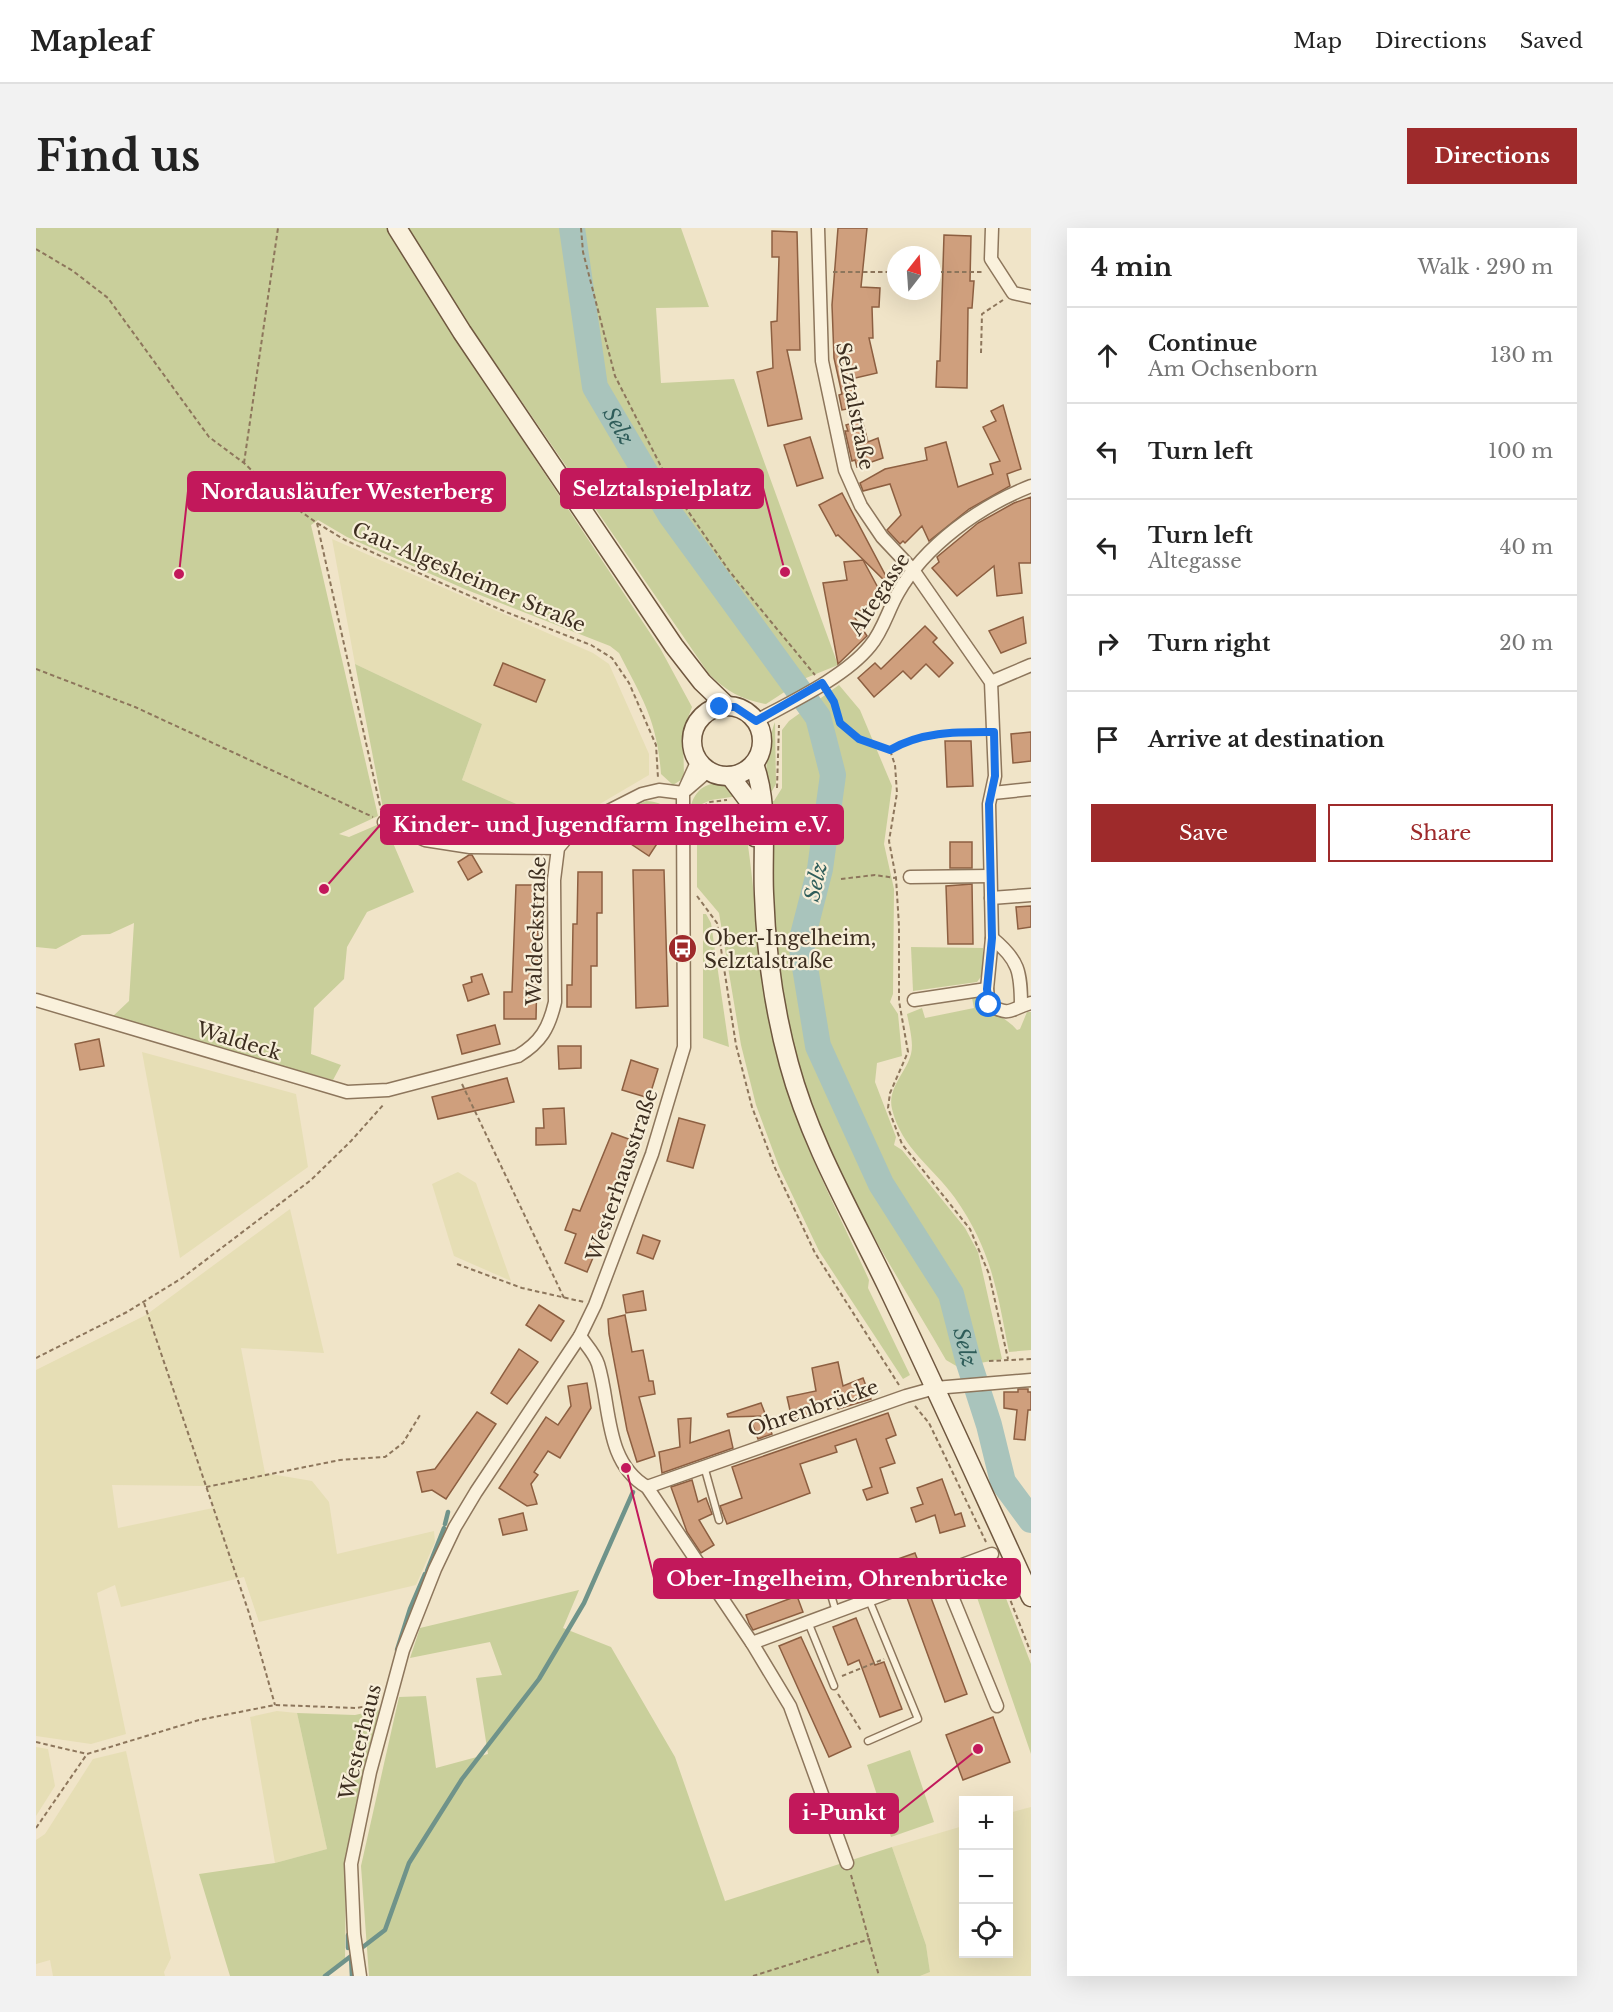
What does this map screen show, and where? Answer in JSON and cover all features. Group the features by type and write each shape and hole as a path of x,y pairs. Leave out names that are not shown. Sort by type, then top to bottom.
{"main road":[{"path":"397,228 468,341 674,646 702,682 727,706"},
{"path":"674,646 691,680 704,715"},
{"path":"730,776 742,773 754,764 762,743 756,721 743,710 727,706 712,709 704,715 693,733 692,747 703,766 730,776 748,800 764,895 775,1005 799,1096 822,1156 935,1388 1031,1597"},
{"path":"754,764 763,797 764,895"}],"street":[{"name":"Selztalstraße","path":"818,228 822,361 845,470 861,506 882,537 913,570 991,682"},
{"path":"992,228 991,259 1013,293 1031,297"},
{"name":"Altegasse","path":"756,721 817,686 870,646 897,594 913,570 962,525 1031,486"},
{"path":"992,938 1010,953 1015,961 1026,1005 1012,1013 1003,1013 989,1005 987,989 992,938 989,804 993,793 994,732 991,682 1031,665"},
{"path":"683,793 703,766"},
{"path":"993,793 1031,789"},
{"name":"Waldeckstraße","path":"434,1079 518,1056 536,1045 551,1020 555,1002 554,880 558,848 575,828 625,802 659,790 683,793"},
{"name":"Westerhausstraße","path":"455,1527 476,1491 580,1336 595,1305 652,1154 684,1047 683,793"},
{"path":"384,822 425,840 470,847 558,848"},
{"path":"910,878 990,876"},
{"path":"991,898 1031,895"},
{"path":"914,1000 987,989"},
{"name":"Waldeck","path":"36,1000 309,1083 347,1092 388,1090 434,1079"},
{"path":"580,1336 597,1362 615,1447 631,1474 647,1487 752,1642 790,1706 848,1863"},
{"name":"Ohrenbrücke","path":"647,1487 704,1465 906,1396 935,1388 1031,1380"},
{"name":"Westerhaus","path":"360,1976 351,1864 370,1772 404,1650 435,1569 455,1527"},
{"path":"752,1642 992,1554"},
{"path":"942,1572 997,1706"}],"lane":[{"path":"704,1465 719,1520"},
{"path":"827,1581 836,1612"},
{"path":"868,1741 918,1719 869,1599"},
{"path":"808,1622 832,1683"}],"path":[{"path":"244,463 278,228"},
{"path":"581,228 583,252 615,376 672,488 730,572 817,686 834,702 840,723 859,739 890,750"},
{"name":"Gau-Algesheimer Straße","path":"36,249 73,271 108,298 209,437 244,463 279,496 317,523 345,540 506,612 591,645 612,658 629,683 656,746 659,790"},
{"path":"837,272 887,272"},
{"path":"941,272 982,272"},
{"path":"981,353 982,314 1013,293"},
{"path":"317,523 384,822"},
{"path":"36,669 135,707 384,822"},
{"path":"772,796 778,787 778,727 782,721"},
{"path":"890,750 907,740 947,732 994,732"},
{"path":"890,750 895,765 897,793 889,841 896,878 899,1001 908,1052 890,1093 888,1108 902,1144 970,1229 989,1274 1008,1359"},
{"path":"696,812 710,802 734,800"},
{"path":"841,879 875,875 896,878"},
{"path":"693,891 717,922 736,1045 752,1107 775,1168 815,1253 906,1396 929,1423 992,1554 1031,1653"},
{"path":"457,1073 564,1298"},
{"path":"36,1358 143,1302 182,1278 311,1180 351,1141 387,1100 388,1090"},
{"path":"458,1264 522,1288 595,1305"},
{"path":"143,1302 249,1613 275,1705"},
{"path":"989,1361 1031,1359"},
{"path":"206,1487 340,1460 385,1457 403,1443 420,1415"},
{"path":"868,1741 832,1683 892,1656"},
{"path":"36,1742 87,1754 199,1720 275,1705 357,1708 389,1702"},
{"path":"36,1828 87,1754"},
{"path":"848,1863 879,1976"},
{"path":"753,1976 870,1939"}],"shaded area":[{"path":"332,539 593,653 609,664 649,754 649,775 564,825 462,780 482,724 355,664"},
{"path":"142,1052 296,1094 308,1167 180,1258"},
{"path":"458,1172 476,1183 511,1281 454,1256 432,1184"},
{"path":"290,1209 324,1353 241,1348 265,1473 312,1481 329,1502 337,1554 434,1531 435,1542 416,1585 259,1622 244,1577 121,1607 115,1585 97,1593 126,1734 91,1744 36,1736 36,1370 146,1315","holes":["112,1485 207,1486 213,1508 118,1528"]},
{"path":"277,1711 297,1713 327,1849 275,1863 250,1717"},
{"path":"36,1747 48,1749 55,1786 36,1816"},
{"path":"126,1751 171,1958 164,1972 165,1976 53,1976 50,1960 36,1964 36,1840 45,1834 93,1759"},
{"path":"1031,1807 1031,1976 920,1976 930,1972 926,1945 892,1847 959,1827 959,1958 1013,1958 1013,1812"}],"green space":[{"path":"36,228 387,228 447,326 660,648 692,707 683,731 684,778 673,785 661,774 656,739 648,711 619,653 610,646 467,590 347,537 318,520 311,525 378,816 339,834 349,837 384,822 414,892 367,912 347,947 344,979 314,1008 311,1054 341,1065 333,1080 111,1018 129,1001 134,923 110,934 82,935 56,949 36,947"},
{"path":"406,228 681,228 709,307 656,308 661,383 734,379 838,665 806,678 766,704 735,694 709,674 465,319"},
{"path":"355,664 482,724 462,780 564,825 528,845 468,843 426,834 385,819"},
{"path":"839,685 860,710 892,786 884,844 894,889 893,994 890,1002 898,1014 902,1056 877,1063 875,1082 896,1137 894,1145 902,1150 965,1228 978,1252 1002,1359 958,1367 946,1360 861,1214 842,1176 824,1138 796,1059 778,963 767,801 774,801 782,788 782,730 789,721"},
{"path":"775,722 776,784 772,791 766,792 770,737"},
{"path":"716,783 723,784 738,796 711,800 702,804 688,822 690,808 698,791"},
{"path":"646,801 659,803 666,809 670,830 637,805"},
{"path":"735,807 744,818 771,1028 779,1063 797,1120 816,1167 869,1280 868,1288 910,1375 903,1379 819,1251 779,1167 756,1105 741,1045 719,913 697,887 697,838 704,814 718,808"},
{"path":"703,914 706,914 711,923 729,1047 703,1038"},
{"path":"911,947 983,948 983,974 977,982 913,991"},
{"path":"980,997 988,1007 1017,1030 1020,1029 1027,1012 1031,1012 1031,1350 1009,1352 991,1272 977,1236 947,1187 910,1146 896,1123 892,1109 894,1087 909,1061 912,1050 907,1014 922,1008 925,1018 974,1008 972,998"},
{"path":"990,1567 996,1572 1031,1664 1031,1754 971,1580 985,1574 984,1569"},
{"path":"579,1590 563,1628 611,1647 675,1757 725,1901 892,1847 926,1945 930,1972 920,1976 369,1976 361,1866 399,1697 426,1696 436,1768 488,1754 476,1678 502,1675 490,1642 410,1658 420,1628"},
{"path":"382,1709 346,1855 345,1961 328,1976 230,1976 199,1874 275,1863 327,1849 297,1713 355,1715"},
{"path":"910,1750 934,1822 891,1837 867,1765"}],"building":[{"path":"838,228 867,228 861,287 880,288 879,307 872,307 873,338 869,338 877,373 851,379 859,407 842,410 839,395 842,394 834,358 832,305"},
{"path":"772,231 797,232 800,350 787,350 802,419 768,426 757,372 773,368 771,322 777,321 779,257 772,257"},
{"path":"944,235 971,236 970,281 974,281 972,308 968,308 967,388 936,387 937,361 940,361"},
{"path":"1003,405 1021,469 1007,474 1010,486 969,509 929,541 922,526 905,543 903,541 900,544 887,530 901,515 890,484 863,491 860,483 885,469 927,460 925,448 946,442 958,487 993,474 990,464 1000,461 983,427 996,421 991,411"},
{"path":"862,420 868,442 878,438 883,458 857,467 855,460 852,461 845,431 848,431 846,425"},
{"path":"810,437 823,478 797,486 784,445"},
{"path":"842,493 889,582 887,583 838,535 836,536 819,505"},
{"path":"1031,497 1031,563 1019,563 1022,593 997,596 994,566 957,596 932,568 939,562 937,557 978,523 1014,503"},
{"path":"863,560 883,597 853,615 867,636 838,664 823,583 847,580 844,562"},
{"path":"1023,617 1026,643 1001,653 989,631"},
{"path":"925,626 937,638 933,642 953,663 939,677 926,664 911,679 903,671 874,697 858,678 875,663 881,669"},
{"path":"503,663 545,680 536,702 494,685"},
{"path":"1031,732 1031,761 1013,763 1011,734"},
{"path":"945,741 971,741 973,786 947,787"},
{"path":"631,811 664,833 649,856 616,834"},
{"path":"950,842 972,842 972,868 950,868"},
{"path":"472,855 482,872 468,880 458,862"},
{"path":"633,870 664,870 668,1006 636,1008"},
{"path":"578,872 602,872 602,913 597,913 597,966 591,966 591,1007 567,1007 567,985 572,985 573,924 577,924"},
{"path":"972,884 973,944 948,944 946,886"},
{"path":"516,885 536,885 538,928 536,1019 504,1019 504,992 512,992"},
{"path":"1031,906 1031,927 1018,929 1016,907"},
{"path":"482,974 489,994 468,1001 463,985 472,982 471,977"},
{"path":"495,1025 500,1044 462,1054 457,1035"},
{"path":"99,1039 104,1066 80,1070 75,1044"},
{"path":"558,1046 581,1046 581,1068 559,1069"},
{"path":"631,1060 658,1069 649,1098 622,1090"},
{"path":"507,1078 514,1102 438,1119 432,1097"},
{"path":"564,1108 566,1144 536,1145 536,1128 544,1128 543,1109"},
{"path":"679,1118 705,1125 693,1168 667,1161"},
{"path":"612,1133 634,1141 605,1221 608,1222 587,1272 565,1263 576,1234 565,1230 573,1209 580,1211"},
{"path":"643,1235 660,1241 653,1259 637,1253"},
{"path":"643,1291 646,1310 626,1313 623,1295"},
{"path":"539,1305 564,1321 551,1341 526,1325"},
{"path":"625,1315 632,1352 643,1350 649,1381 653,1381 655,1394 639,1397 655,1456 637,1462 627,1430 609,1334 608,1319"},
{"path":"519,1349 538,1362 507,1404 491,1393"},
{"path":"838,1362 843,1386 863,1378 871,1399 838,1409 836,1399 814,1403 816,1414 792,1419 787,1397 816,1391 812,1368"},
{"path":"587,1383 591,1408 560,1458 548,1451 534,1472 538,1475 531,1484 537,1504 527,1506 499,1488 546,1417 558,1425 571,1406 568,1386"},
{"path":"1018,1389 1028,1389 1028,1392 1031,1392 1031,1410 1028,1410 1025,1440 1014,1439 1017,1410 1004,1408 1004,1392 1018,1392"},
{"path":"761,1403 766,1416 728,1417 727,1414"},
{"path":"477,1412 496,1424 446,1499 432,1490 422,1492 417,1472 435,1469"},
{"path":"888,1413 896,1435 886,1439 895,1463 880,1468 888,1493 867,1500 863,1490 872,1487 856,1439 835,1446 837,1452 800,1464 810,1493 727,1524 720,1506 742,1498 732,1467"},
{"path":"691,1418 690,1443 729,1430 733,1448 662,1473 659,1452 680,1447 678,1419"},
{"path":"766,1418 772,1434 758,1439 752,1423"},
{"path":"942,1479 955,1515 961,1513 965,1526 940,1533 935,1515 916,1522 911,1508 923,1504 917,1488"},
{"path":"692,1480 698,1502 706,1498 712,1514 699,1520 714,1545 701,1553 687,1532 671,1487"},
{"path":"523,1513 527,1530 503,1535 499,1519"},
{"path":"915,1553 922,1571 867,1589 861,1572"},
{"path":"927,1587 967,1694 945,1702 906,1595"},
{"path":"797,1596 803,1612 753,1630 746,1615"},
{"path":"856,1618 875,1665 884,1662 902,1709 880,1717 859,1660 848,1665 833,1627"},
{"path":"801,1637 851,1747 829,1757 779,1646"},
{"path":"993,1717 1010,1762 963,1780 946,1735"}],"waterway":[{"name":"Selz","path":"572,228 595,387 670,514 818,717 833,775 820,869 801,943 818,1046 881,1184 951,1294 1003,1482 1031,1520"},
{"path":"325,1976 385,1930 409,1863 462,1779 539,1679 584,1603 633,1492"},
{"path":"445,1524 448,1512"},
{"path":"427,1571 444,1528"},
{"path":"397,1650 410,1609 425,1574"},
{"path":"348,1935 348,1948"},
{"path":"351,1957 352,1976"}],"place":[{"name":"Selztalspielplatz","path":"785,572"},
{"name":"Nordausläufer Westerberg","path":"179,574"},
{"name":"Kinder- und Jugendfarm Ingelheim e.V.","path":"324,889"},
{"name":"Ober-Ingelheim, Selztalstraße","path":"683,949"},
{"name":"Ober-Ingelheim, Ohrenbrücke","path":"626,1468"},
{"name":"i-Punkt","path":"978,1749"}],"route":[{"path":"720,707 735,707 743,710 756,721 822,683 834,702 840,723 859,739 890,750 907,740 947,732 994,732 995,776 989,804 992,938 988,951 989,1005"}]}
